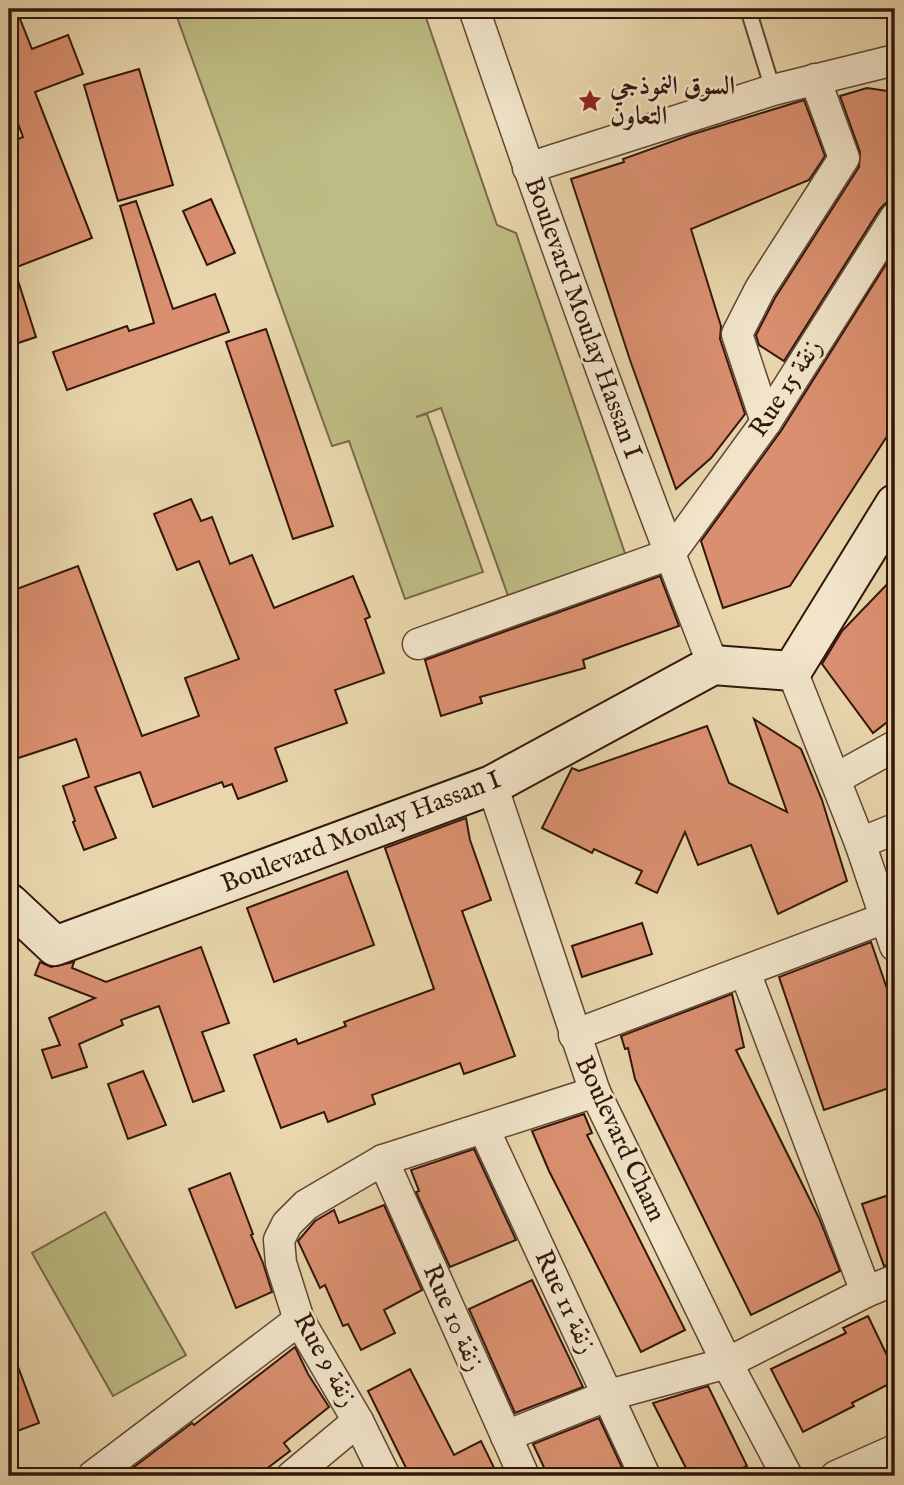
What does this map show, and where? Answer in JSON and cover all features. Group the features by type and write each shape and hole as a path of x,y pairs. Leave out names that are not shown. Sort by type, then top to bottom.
{"street":[{"name":"Boulevard Moulay Hassan I","path":"55,946 492,785 713,665 528,168 474,9"},
{"path":"528,168 773,90 895,60"},
{"path":"766,422 737,334 760,289 844,158 815,79"},
{"name":"Rue 15 زنقة","path":"670,554 766,422 895,218"},
{"path":"792,671 895,504"},
{"path":"418,644 670,554"},
{"path":"713,665 792,671"},
{"path":"792,671 860,843 895,946"},
{"path":"835,779 895,746"},
{"name":"Boulevard Cham","path":"492,785 594,1091 727,1363 786,1476"},
{"path":"860,843 895,830"},
{"path":"9,903 55,946"},
{"path":"574,1035 885,918"},
{"path":"9,934 55,946"},
{"path":"745,972 866,1292"},
{"path":"383,1160 594,1091"},
{"name":"Rue 11 زنقة","path":"484,1129 645,1476"},
{"name":"Rue 9 زنقة","path":"383,1160 306,1205 287,1224 279,1240 281,1263 299,1320 358,1421 386,1476"},
{"name":"Rue 10 زنقة","path":"383,1160 524,1476"},
{"path":"506,1436 609,1395 727,1363 895,1280"},
{"path":"93,1476 299,1320"},
{"path":"292,1476 358,1421"},
{"path":"836,1476 895,1450"},
{"path":"893,1476 895,1467"}],"lane":[{"path":"748,9 773,90"}],"shaded area":[{"path":"174,9 423,9 497,225 516,233 629,565 511,604 441,408 416,417 427,414 483,572 405,599 349,441 332,446"},
{"path":"105,1212 186,1355 113,1396 32,1253"}],"building":[{"path":"9,9 16,9 32,49 68,35 83,74 35,92 92,238 14,268 36,337 9,346 9,143 23,137 9,100"},
{"path":"139,69 173,185 118,201 84,85"},
{"path":"867,88 895,92 895,164 888,177 895,182 895,201 886,203 880,209 784,361 759,345 756,335 775,298 859,167 860,152 840,96"},
{"path":"804,100 825,156 809,180 691,229 721,326 720,339 745,414 711,458 676,489 630,360 571,179 624,162 623,159 690,135"},
{"path":"211,199 235,253 207,265 183,211"},
{"path":"136,201 173,309 215,294 229,332 67,390 53,352 127,326 129,331 154,323 120,206"},
{"path":"895,250 895,424 790,586 723,608 701,541 781,431"},
{"path":"266,329 333,526 293,539 226,342"},
{"path":"191,499 201,521 212,517 230,564 252,555 274,608 353,576 370,617 365,619 384,673 335,690 347,723 275,748 287,781 238,799 232,784 224,787 222,782 153,807 140,772 95,787 116,838 84,850 63,786 89,777 76,739 9,761 9,594 78,566 142,736 199,716 185,678 239,659 199,561 177,570 154,514"},
{"path":"660,576 679,626 583,660 585,668 480,697 482,703 441,716 425,660"},
{"path":"895,576 895,716 873,733 822,664 842,631"},
{"path":"754,719 801,749 822,800 847,881 778,914 751,845 698,865 685,832 657,893 636,883 642,871 594,849 592,853 542,828 572,768 579,771 707,726 729,783 787,812"},
{"path":"466,818 470,840 491,900 462,911 515,1056 464,1074 460,1063 372,1095 375,1104 328,1122 324,1112 281,1128 254,1055 296,1039 298,1044 346,1026 344,1022 434,989 385,848"},
{"path":"347,871 374,945 274,982 247,908"},
{"path":"642,923 652,954 582,977 572,946"},
{"path":"871,942 895,1012 895,1086 824,1110 779,977"},
{"path":"201,947 229,1023 202,1032 224,1091 193,1102 159,1006 121,1020 123,1025 79,1044 87,1067 52,1078 42,1050 60,1045 49,1018 95,998 35,975 40,962 51,967 74,962 72,968 106,982"},
{"path":"732,994 744,1047 736,1050 819,1218 840,1271 751,1315 635,1079 628,1048 625,1049 621,1036"},
{"path":"143,1071 166,1125 128,1139 108,1084"},
{"path":"584,1114 592,1133 587,1135 685,1330 641,1352 549,1171 532,1131"},
{"path":"474,1149 516,1240 450,1267 416,1192 419,1191 411,1170"},
{"path":"230,1173 272,1292 236,1308 189,1189"},
{"path":"895,1193 895,1263 884,1266 862,1204"},
{"path":"384,1205 422,1290 384,1310 395,1333 361,1350 348,1324 343,1326 325,1285 320,1288 298,1241 315,1221 334,1210 339,1223"},
{"path":"532,1280 583,1387 515,1413 469,1309"},
{"path":"868,1316 895,1372 895,1381 803,1432 771,1369 846,1333 843,1328"},
{"path":"295,1347 329,1407 284,1443 290,1451 257,1476 122,1476 192,1423 194,1425"},
{"path":"9,1348 39,1423 9,1434"},
{"path":"410,1369 454,1455 481,1441 498,1476 410,1476 368,1391"},
{"path":"708,1386 747,1466 726,1476 690,1476 653,1403"},
{"path":"599,1418 626,1476 548,1476 533,1444"}],"place":[{"name":"السوق النموذجي التعاون","path":"590,101"}]}
